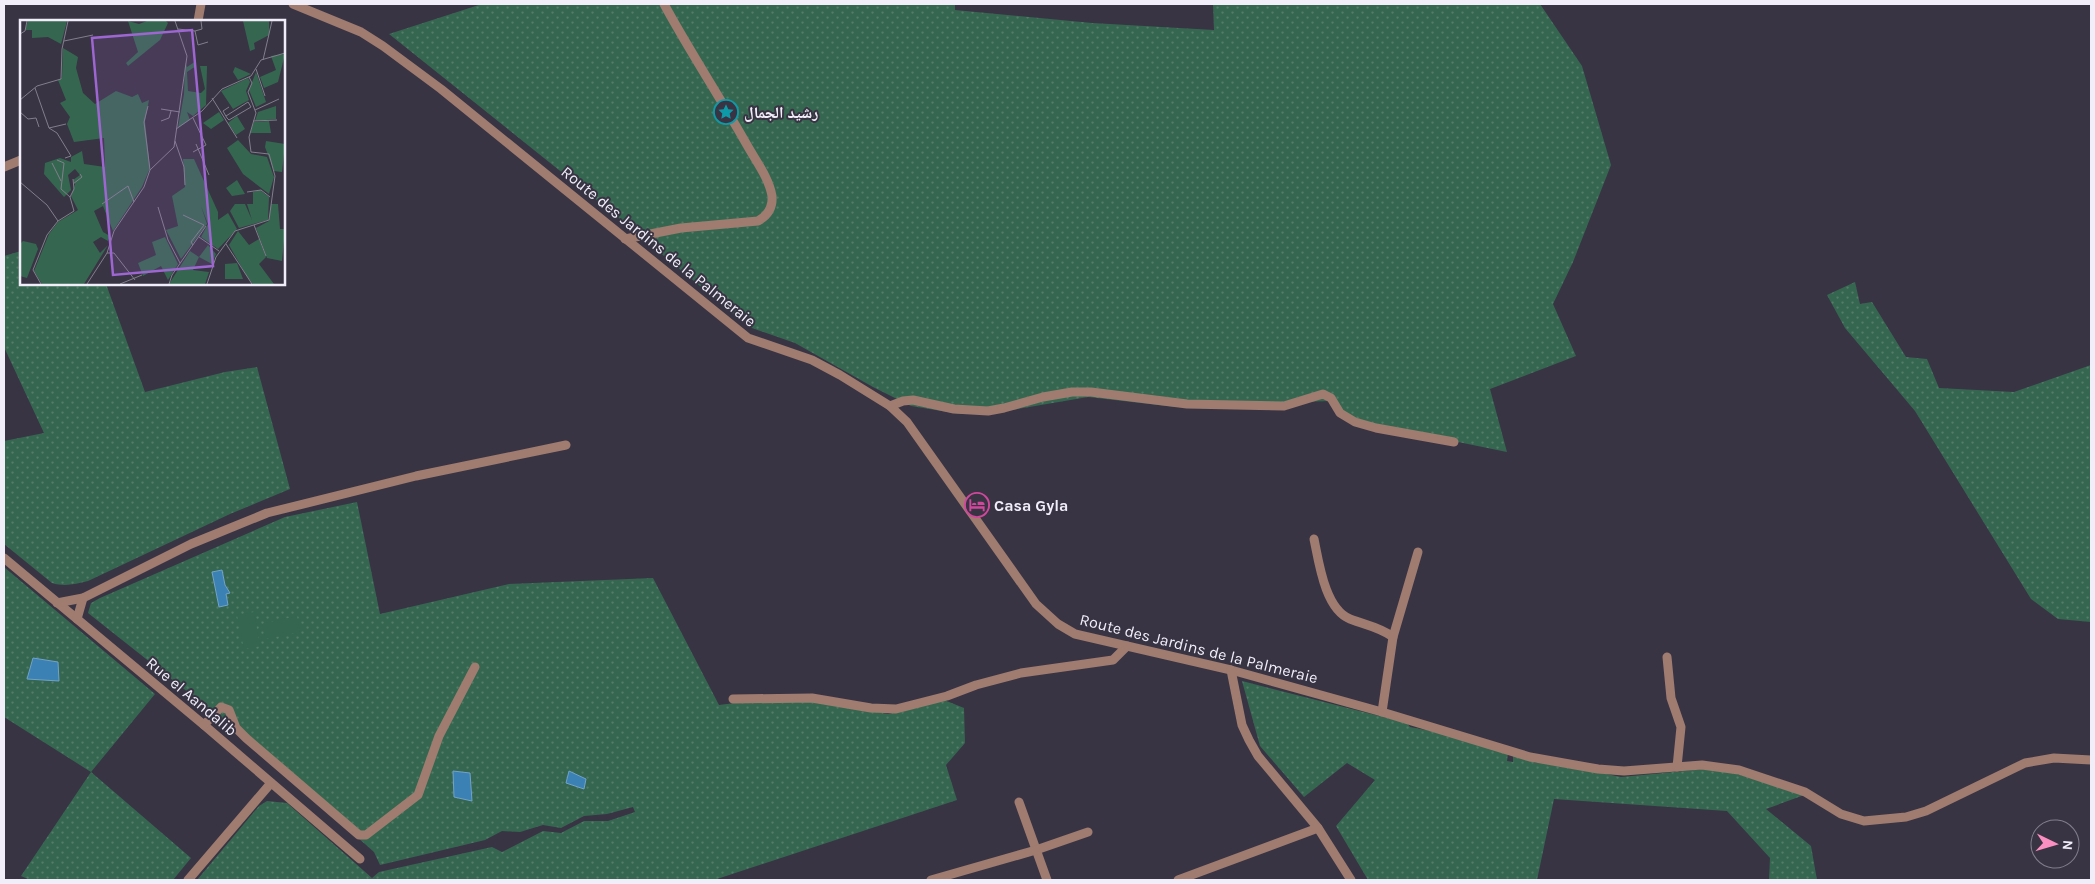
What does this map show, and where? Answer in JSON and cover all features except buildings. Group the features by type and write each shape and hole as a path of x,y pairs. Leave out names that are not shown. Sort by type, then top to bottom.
{"street":[{"path":"198,20 201,4"},
{"name":"Route des Jardins de la Palmeraie","path":"293,4 361,32 383,46 441,89 748,338 812,360 890,406 907,422 1036,604 1058,624 1075,634 1173,655 1231,670 1382,712 1530,757 1624,772 1715,765 1764,777 1806,792 1840,814 1864,821 1885,820 1926,811 2025,763 2054,758 2091,760"},
{"path":"625,239 680,228 758,221 766,217 771,207 772,199 766,178 720,97 687,47 664,4"},
{"path":"4,167 20,160"},
{"path":"890,406 903,401 913,400 954,409 988,411 1043,397 1082,392 1187,404 1284,406 1323,394 1331,398 1340,412 1355,422 1376,428 1454,442"},
{"path":"57,603 83,598 191,544 267,513 416,476 566,445"},
{"path":"1314,539 1320,569 1334,607 1339,613 1350,619 1384,630 1393,637"},
{"path":"1382,712 1393,637 1418,552"},
{"name":"Rue el Aandalib","path":"4,558 204,725 360,859"},
{"path":"78,619 83,598"},
{"path":"733,699 812,698 871,708 896,709 947,696 976,685 1021,673 1113,660 1127,646"},
{"path":"1668,657 1671,698 1681,727 1677,767"},
{"path":"204,725 221,707 228,710 232,723 241,733 359,835 366,835 418,795 439,736 475,667"},
{"path":"1231,670 1242,725 1258,756 1318,828 1351,880"},
{"path":"188,880 271,783"},
{"path":"1019,802 1047,880"},
{"path":"1178,880 1318,828"},
{"path":"931,880 1036,850 1088,832"}],"green space":[{"path":"482,4 955,4 955,10 1092,23 1214,30 1213,4 1540,4 1582,66 1611,165 1573,262 1553,304 1576,356 1490,389 1507,452 1341,418 1329,401 1176,407 1088,397 1000,412 960,414 911,406 795,343 749,327 609,210 389,34"},
{"path":"20,251 20,285 106,285 145,392 225,372 257,367 290,489 230,514 88,581 74,584 61,585 52,583 4,544 4,441 44,433 4,347 4,256"},
{"path":"1855,282 1860,304 1872,302 1906,357 1927,359 1939,388 2014,392 2091,365 2091,622 2058,619 2031,599 1915,411 1845,328 1827,295"},
{"path":"357,502 380,614 509,584 653,578 719,705 759,700 816,701 888,714 944,700 964,708 965,743 946,765 957,800 714,880 197,880 259,806 267,801 287,803 372,878 379,872 492,847 502,852 543,831 561,833 584,821 608,821 635,812 633,807 607,814 584,816 561,828 543,825 520,832 502,831 485,840 380,865 374,852 208,708 88,613 91,603 100,598 285,517"},
{"path":"4,567 155,694 91,772 4,717"},
{"path":"254,612 260,646 244,649 237,615"},
{"path":"297,616 300,632 265,639 262,624"},
{"path":"1242,681 1407,723 1410,727 1463,737 1508,753 1507,761 1513,762 1513,755 1536,763 1548,762 1621,777 1716,768 1807,794 1766,809 1811,846 1817,880 1769,880 1770,858 1727,811 1554,799 1537,880 1368,880 1336,826 1375,780 1347,763 1304,797 1260,746"},
{"path":"91,772 191,858 173,880 30,880 21,876"}],"water":[{"path":"222,570 225,585 230,593 226,594 228,605 219,607 212,572"},
{"path":"33,658 58,662 59,681 27,679"},
{"path":"453,771 470,773 472,801 454,797"},
{"path":"569,771 586,779 584,789 566,783"}],"place":[{"name":"رشيد الجمال","path":"726,112"},
{"name":"Casa Gyla","path":"977,505"}]}
